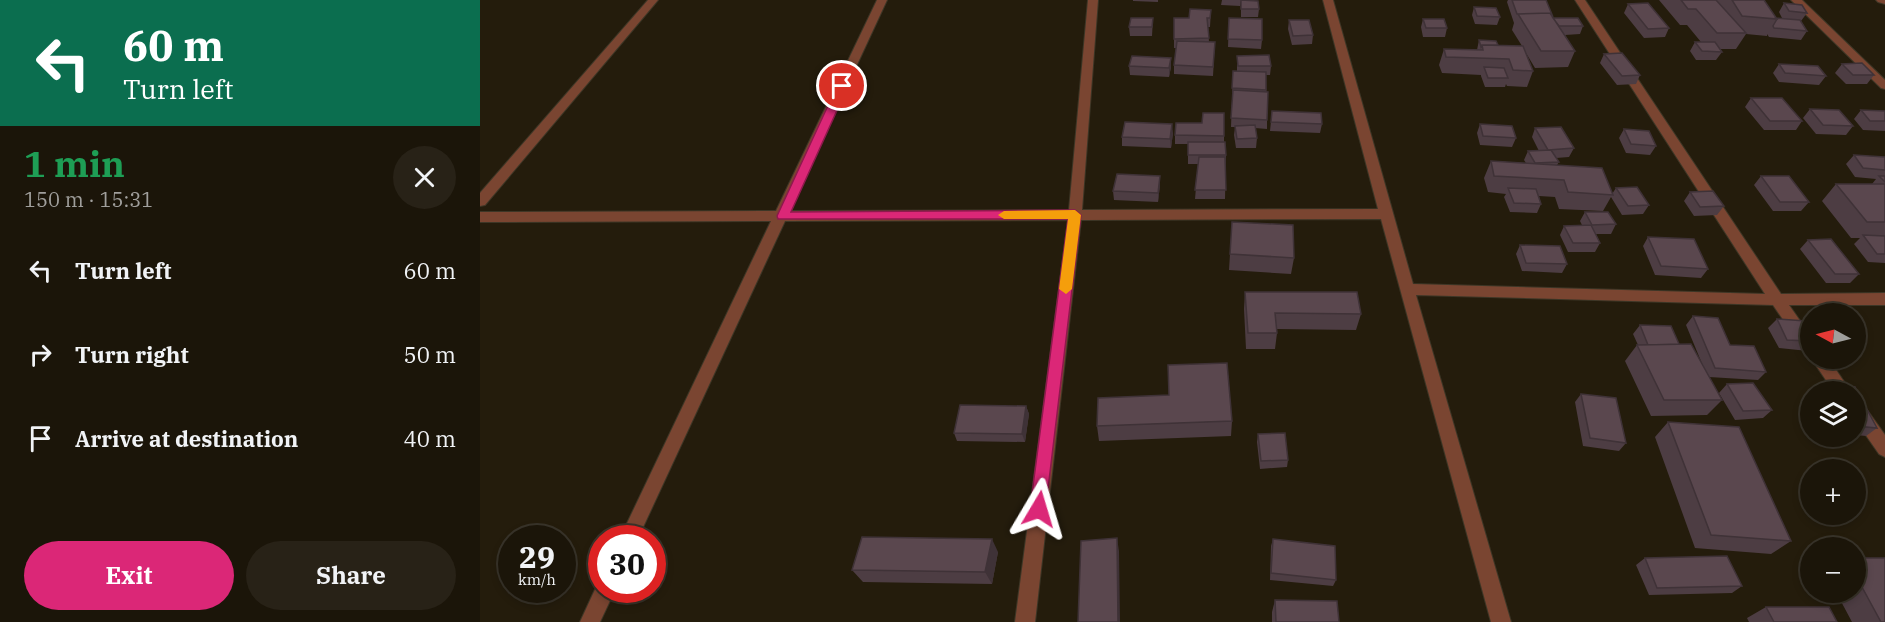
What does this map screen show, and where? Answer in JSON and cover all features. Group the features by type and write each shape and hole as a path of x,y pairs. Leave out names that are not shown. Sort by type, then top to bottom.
{"street":[{"path":"480,202 653,0"},
{"path":"635,525 783,216 882,0"},
{"path":"1025,622 1075,215 1093,0"},
{"path":"1328,0 1501,622"},
{"path":"1580,0 1800,332"},
{"path":"1796,0 1885,86"},
{"path":"1881,0 1885,1"},
{"path":"480,217 1386,214"},
{"path":"1407,289 1777,300 1885,299"},
{"path":"1866,422 1885,449"},
{"path":"590,622 599,603"}],"building":[{"path":"1241,0 1258,1 1259,9 1241,9"},
{"path":"1512,0 1546,0 1553,17 1550,13 1517,14"},
{"path":"1681,0 1716,0 1746,33 1717,33 1696,9 1688,9"},
{"path":"1732,0 1764,0 1777,19 1742,16"},
{"path":"1648,3 1669,28 1648,29 1628,4"},
{"path":"1784,3 1802,5 1807,13 1789,11"},
{"path":"1474,7 1496,8 1500,17 1477,16"},
{"path":"1190,9 1211,10 1210,18 1207,18 1209,38 1174,39 1174,18 1189,18"},
{"path":"1550,13 1575,51 1541,51 1518,14"},
{"path":"1131,18 1153,18 1152,27 1129,27"},
{"path":"1229,18 1262,19 1262,40 1228,39"},
{"path":"1553,18 1578,18 1583,26 1559,26"},
{"path":"1776,18 1800,20 1807,31 1774,28"},
{"path":"1423,19 1444,19 1447,28 1426,28"},
{"path":"1289,20 1309,20 1313,35 1293,36"},
{"path":"1479,40 1496,41 1498,45 1482,45 1481,47"},
{"path":"1177,41 1215,42 1213,67 1174,65"},
{"path":"1695,42 1715,42 1722,52 1702,51"},
{"path":"1482,45 1523,46 1533,71 1513,70 1509,59 1446,57 1444,49 1483,50"},
{"path":"1622,53 1640,75 1622,76 1604,54"},
{"path":"1269,55 1271,66 1238,66 1237,56"},
{"path":"1132,56 1171,58 1169,68 1129,66"},
{"path":"1862,63 1874,75 1853,75 1842,64"},
{"path":"1779,64 1818,66 1826,76 1785,73"},
{"path":"1484,67 1504,68 1508,78 1488,78"},
{"path":"1233,71 1266,72 1266,90 1232,88"},
{"path":"1233,90 1268,92 1267,120 1231,118"},
{"path":"1751,98 1782,98 1802,121 1770,121"},
{"path":"1810,109 1839,110 1853,126 1823,125"},
{"path":"1861,110 1885,111 1885,121 1870,121"},
{"path":"1272,111 1321,113 1322,124 1271,122"},
{"path":"1203,113 1224,113 1224,136 1175,135 1176,123 1202,123"},
{"path":"1125,122 1172,124 1170,139 1122,137"},
{"path":"1480,124 1512,126 1516,138 1483,136"},
{"path":"1255,125 1257,138 1237,139 1235,126"},
{"path":"1561,127 1574,148 1548,150 1535,128"},
{"path":"1624,129 1649,131 1656,146 1631,144"},
{"path":"1188,142 1225,142 1226,155 1188,155"},
{"path":"1551,150 1559,162 1535,163 1528,151"},
{"path":"1854,155 1885,157 1885,170 1863,168"},
{"path":"1199,157 1225,157 1226,190 1195,190"},
{"path":"1491,161 1602,168 1613,195 1568,192 1564,180 1494,176"},
{"path":"1117,174 1160,176 1158,193 1113,191"},
{"path":"1761,176 1789,176 1809,202 1780,202"},
{"path":"1836,184 1885,184 1885,222 1867,222"},
{"path":"1637,187 1649,205 1628,206 1616,188"},
{"path":"1508,188 1536,189 1541,204 1514,203"},
{"path":"1713,191 1724,206 1700,207 1690,192"},
{"path":"1585,212 1608,212 1616,224 1592,225"},
{"path":"1232,222 1293,225 1294,258 1230,254"},
{"path":"1591,225 1600,243 1573,243 1564,226"},
{"path":"1863,235 1885,236 1885,254 1877,254"},
{"path":"1648,237 1694,239 1708,269 1661,266"},
{"path":"1831,239 1859,274 1835,274 1808,240"},
{"path":"1520,245 1560,246 1567,264 1526,263"},
{"path":"1245,292 1357,292 1361,314 1275,313 1277,333 1248,333"},
{"path":"1693,316 1718,318 1730,345 1754,346 1766,372 1715,368"},
{"path":"1777,319 1800,321 1800,341 1787,340"},
{"path":"1640,325 1671,326 1679,344 1648,345"},
{"path":"1691,344 1722,400 1664,400 1637,345"},
{"path":"1227,363 1232,421 1097,426 1098,398 1169,395 1168,365"},
{"path":"1753,383 1772,410 1743,411 1727,384"},
{"path":"1581,394 1616,398 1626,443 1590,438"},
{"path":"960,405 1026,406 1022,434 954,433"},
{"path":"1866,408 1877,428 1866,427"},
{"path":"1668,422 1739,427 1791,541 1711,535"},
{"path":"1285,433 1288,460 1261,461 1258,434"},
{"path":"862,537 992,539 985,572 852,570"},
{"path":"1117,538 1118,622 1078,622 1081,541"},
{"path":"1273,539 1335,546 1336,580 1271,573"},
{"path":"1727,556 1742,586 1657,588 1645,558"},
{"path":"1866,558 1885,558 1885,622 1881,622 1866,594"},
{"path":"1275,600 1337,601 1339,622 1276,622"},
{"path":"1766,607 1829,607 1837,622 1774,622"}],"slow traffic":[{"path":"1004,215 1075,215 1066,289"}],"route":[{"path":"842,86 783,216 1075,215 1039,509"}]}
